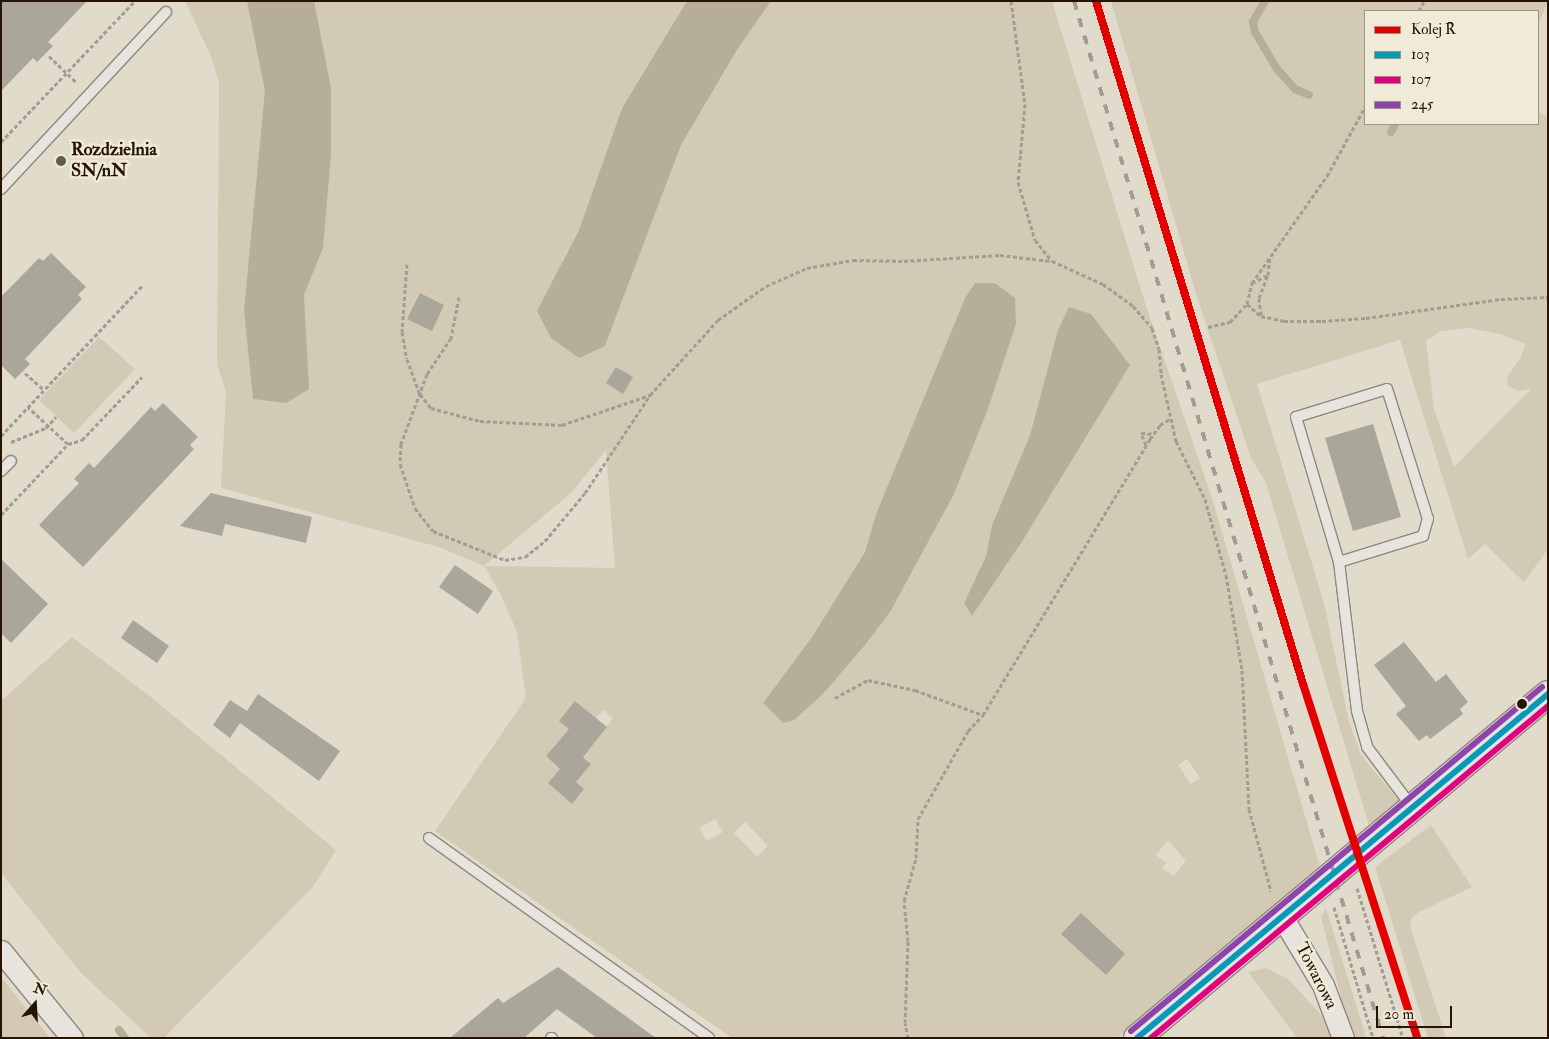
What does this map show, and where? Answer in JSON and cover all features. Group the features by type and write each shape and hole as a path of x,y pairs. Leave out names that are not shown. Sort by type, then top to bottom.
{"street":[{"path":"1137,1038 1548,694"},
{"name":"Towarowa","path":"1282,917 1323,985 1343,1038"},
{"path":"1,951 72,1038"}],"lane":[{"path":"1,189 166,12"},
{"path":"1339,562 1423,536 1428,519 1387,389 1296,417 1339,562 1357,711 1367,747 1413,808"},
{"path":"1,471 11,460"},
{"path":"429,838 709,1038"}],"path":[{"path":"1,142 135,1"},
{"path":"1011,1 1025,104 1018,182 1035,240 1052,261"},
{"path":"50,56 90,94"},
{"path":"1208,327 1230,322 1247,304 1252,282 1327,176 1364,109"},
{"path":"1261,316 1259,298 1268,275 1270,255"},
{"path":"459,297 451,338 427,374 401,444 400,464 415,508 433,531 505,560 524,557 545,541 584,493 650,395 718,320 766,286 807,268 853,260 904,261 1000,256 1052,261 1102,284 1133,306 1152,328 1159,349 1170,419 1176,441 1205,499 1226,575 1242,670 1249,809 1274,900 1282,917"},
{"path":"407,264 402,332 407,359 420,394 431,408 470,419 562,425 650,395"},
{"path":"1252,282 1268,275"},
{"path":"1,436 143,285"},
{"path":"1247,304 1261,316 1284,321 1357,319 1501,299 1548,297"},
{"path":"25,373 44,390"},
{"path":"1,515 68,444 82,440 142,377"},
{"path":"28,407 68,444"},
{"path":"8,443 48,426 56,417"},
{"path":"908,1038 905,1023 908,941 904,901 916,858 918,819 968,731 983,716 1146,445 1160,425 1170,419"},
{"path":"1146,445 1141,433 1155,434"},
{"path":"834,698 868,680 915,690 983,716"},
{"path":"1356,883 1358,897 1403,1038"},
{"path":"1332,904 1373,1038"}],"shaded area":[{"path":"185,1 687,1 622,108 579,230 562,261 605,346 681,145 737,50 771,1 1052,1 1146,306 1212,498 1320,867 1117,1038 732,1038 435,831 526,698 517,632 500,593 484,566 439,547 221,488 226,392 217,364 219,82 210,54","holes":["965,298 1016,324 988,409 954,494 921,550 783,723 763,703 812,637 865,552 876,514","1058,330 1129,365 1023,540 972,616 964,603 986,556 992,525 1030,435","606,450 615,568 484,566 571,493","603,710 613,718 591,746 596,718","561,738 591,763 576,782 584,789 572,804 548,783 560,769 546,756","1187,759 1200,778 1191,784 1178,765","715,819 723,832 707,841 699,828","745,822 768,846 757,857 734,833","1168,840 1186,861 1174,876 1162,868 1166,863 1156,855"]},
{"path":"247,1 314,1 331,88 331,155 323,248 304,295 309,389 286,403 253,399 244,310 265,91"},
{"path":"687,1 771,1 737,50 681,145 605,346 579,358 551,338 537,311 579,230 622,108"},
{"path":"1111,1 1548,1 1539,23 1539,10 1364,10 1364,125 1539,125 1539,112 1548,117 1548,549 1524,582 1485,544 1468,559 1400,340 1257,384 1324,603 1349,722 1361,755 1400,802 1370,829 1266,483 1251,458 1197,297","holes":["1469,328 1500,334 1525,344 1520,359 1507,377 1508,386 1518,391 1531,389 1454,467 1434,409 1426,341 1441,331"]},
{"path":"975,283 995,283 1015,298 1016,324 988,409 954,494 890,612 865,645 822,695 794,720 783,723 763,703 812,637 865,552 876,514 965,298"},
{"path":"1069,307 1091,314 1130,365 1023,540 972,616 964,603 986,556 992,525 1030,435 1058,330"},
{"path":"99,337 135,369 74,433 39,400"},
{"path":"72,637 152,698 336,850 312,888 164,1038 151,1038 81,973 1,873 1,701"},
{"path":"1431,825 1472,887 1419,912 1412,917 1410,926 1446,1038 1428,1038 1375,867"},
{"path":"1326,908 1366,1038 1351,1038 1321,916"},
{"path":"1267,968 1289,980 1327,1021 1333,1038 1297,1038 1248,972"},
{"path":"1,977 50,1038 1,1038"}],"building":[{"path":"1,1 87,1 48,42 53,46 37,62 33,58 1,91"},
{"path":"51,253 86,287 78,295 82,299 25,359 30,364 15,379 1,365 1,297 39,258 43,261"},
{"path":"420,293 444,305 432,331 407,319"},
{"path":"616,367 633,377 623,394 606,383"},
{"path":"163,403 198,437 190,445 194,449 83,567 39,525 79,483 74,479 89,463 94,468 151,407 155,411"},
{"path":"1373,424 1401,517 1353,531 1325,438"},
{"path":"211,493 312,517 306,543 225,524 222,536 180,526"},
{"path":"1,559 48,604 11,643 1,633"},
{"path":"455,565 493,591 478,614 439,587"},
{"path":"133,620 169,646 157,663 121,638"},
{"path":"1404,642 1436,682 1446,674 1468,702 1460,709 1463,714 1430,739 1427,735 1419,741 1396,714 1406,706 1374,665"},
{"path":"258,694 340,751 319,781 240,723 230,738 213,725 230,700 247,711"},
{"path":"575,701 607,727 583,757 591,764 576,782 584,789 572,804 548,783 560,769 546,756 569,729 559,721"},
{"path":"1081,913 1125,954 1106,975 1061,934"},
{"path":"558,967 656,1038 597,1038 557,1009 524,1038 450,1038 498,998 503,1003"}],"waterway":[{"path":"1265,1 1253,22 1255,32 1277,69 1295,89 1309,95"},
{"path":"1391,132 1394,125"},
{"path":"119,1030 125,1038"}],"railway":[{"path":"1074,1 1383,1038"}],"rail line":[{"name":"R","path":"1096,1 1303,684 1417,1038"}],"transit line":[{"name":"245","path":"1131,1031 1542,687"},
{"name":"103","path":"1137,1038 1548,694"},
{"name":"107","path":"1151,1038 1548,706"}],"place":[{"name":"Rozdzielnia SN/nN","path":"61,161"}]}
